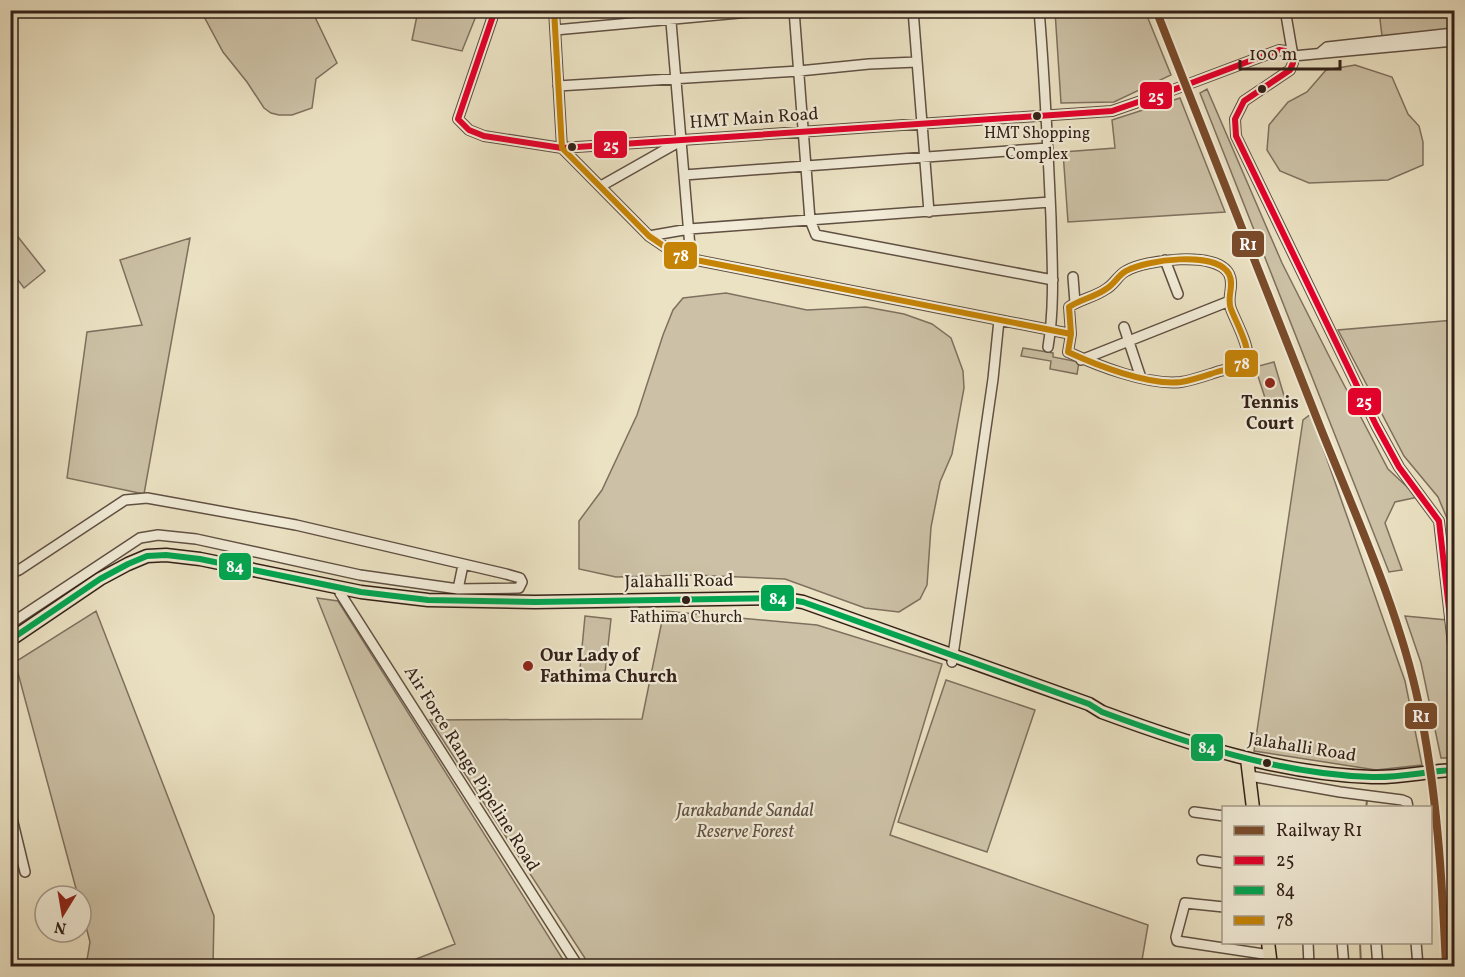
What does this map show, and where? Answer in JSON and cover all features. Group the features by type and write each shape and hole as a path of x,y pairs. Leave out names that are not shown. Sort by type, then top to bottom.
{"main road":[{"name":"Jalahalli Road","path":"10,640 100,579 147,556 166,555 200,560 340,591"},
{"name":"Jalahalli Road","path":"10,648 132,567 149,560 165,558 198,562 340,591 465,602 732,603 779,598 802,602 953,658 1089,704 1102,712 1197,746 1247,759 1324,772 1373,777 1453,770"},
{"path":"1247,759 1253,806"}],"street":[{"name":"HMT Main Road","path":"495,10 458,119 469,129 484,136 562,148 1112,111 1279,50 1286,51 1293,56 1321,52"},
{"path":"554,10 562,148 650,236 674,253 692,259 1071,334"},
{"path":"555,30 670,15 773,10"},
{"path":"794,10 810,220 816,235 1053,280"},
{"path":"913,10 928,212"},
{"path":"1039,10 1047,115 1053,280 1051,331 1048,347"},
{"path":"1287,12 1293,63 1290,70 1244,101 1235,119 1236,136 1376,425 1399,467 1439,521 1444,561 1450,575 1455,653"},
{"path":"670,15 692,259"},
{"path":"1321,52 1327,47 1455,33"},
{"path":"1321,52 1455,40"},
{"path":"558,86 917,62"},
{"path":"601,186 680,141"},
{"path":"684,175 1048,148"},
{"path":"650,236 689,230 1050,202"},
{"path":"1165,260 1178,294"},
{"path":"1165,260 1206,260 1224,268 1229,274 1231,283 1227,302 1244,341 1247,355 1244,362 1233,368 1180,382 1148,380 1082,360 1068,352 1071,334 1069,306 1108,288 1124,271 1151,261 1165,260"},
{"path":"1073,277 1075,303"},
{"path":"1082,360 1227,302"},
{"path":"953,658 993,379 999,320"},
{"path":"1124,327 1141,378"},
{"path":"10,574 125,501 147,498 296,525 520,578 521,586 519,588 458,589 360,575 196,539 158,535 140,537 10,624"},
{"path":"1444,561 1455,560"},
{"path":"458,589 463,565"},
{"name":"Air Force Range Pipeline Road","path":"340,591 578,966"},
{"path":"1250,776 1402,800 1407,802 1408,806"},
{"path":"10,810 25,872"},
{"path":"1194,812 1222,816"},
{"path":"1202,860 1222,863"},
{"path":"1222,907 1185,903 1176,937 1177,941 1269,955"},
{"path":"1308,944 1309,966"},
{"path":"1342,944 1344,966"},
{"path":"1377,944 1378,966"},
{"path":"1416,944 1418,966"}],"green space":[{"path":"418,10 478,11 462,51 412,40"},
{"path":"201,11 312,11 337,63 316,79 312,108 292,115 279,115 264,108 223,52"},
{"path":"1055,11 1145,11 1171,75 1114,102 1061,103"},
{"path":"1379,11 1454,11 1454,29 1382,36"},
{"path":"1355,65 1392,77 1408,114 1419,126 1423,142 1423,165 1388,180 1309,183 1280,171 1267,150 1269,125 1288,102 1307,92 1326,70"},
{"path":"1207,89 1282,263 1331,360 1388,469 1418,497 1395,502 1385,523 1402,570 1389,572 1200,93"},
{"path":"1180,98 1225,212 1068,222 1063,152 1115,148 1112,120"},
{"path":"11,228 45,271 24,288 11,271"},
{"path":"190,238 144,494 67,478 87,332 142,325 120,260"},
{"path":"726,293 807,310 866,307 904,314 932,324 951,338 963,371 964,388 952,454 940,482 931,527 927,585 920,599 899,612 865,608 785,579 692,575 616,577 579,569 579,521 602,490 637,415 673,310 683,298"},
{"path":"1454,320 1454,535 1438,497 1404,456 1338,330"},
{"path":"1023,348 1053,353 1053,357 1079,362 1077,374 1050,369 1051,361 1021,356"},
{"name":"Tennis Court","path":"1274,362 1285,399 1267,404 1255,367"},
{"path":"1311,414 1405,681 1422,765 1376,770 1254,751 1303,420"},
{"path":"317,598 338,601 567,966 398,966 455,944"},
{"path":"96,611 214,916 213,966 86,966 90,944 93,944 93,884 75,884 15,662"},
{"name":"Jarakabande Sandal Reserve Forest","path":"664,611 817,625 942,664 890,835 1148,925 1141,966 590,966 430,720 642,719"},
{"path":"585,616 611,619 604,682 579,679"},
{"path":"1405,616 1447,620 1454,693 1454,758 1441,758 1421,663"},
{"path":"946,680 1035,710 987,852 898,822"}],"waterway":[{"path":"1366,806 1367,801"},
{"path":"1360,944 1361,966"}],"rail line":[{"name":"R1","path":"1156,10 1376,565 1411,670 1425,737 1434,802 1446,966"}],"transit line":[{"name":"25","path":"495,10 458,119 469,130 484,136 562,148 1112,111 1279,50 1293,56 1290,70 1244,101 1235,119 1236,136 1376,425 1399,467 1439,521 1454,653"},
{"name":"78","path":"554,10 562,148 649,236 674,253 691,259 1071,334 1068,352 1093,363 1154,381 1191,380 1236,366 1247,356 1244,339 1230,305 1231,278 1229,274 1222,267 1196,260 1180,259 1148,263 1126,271 1102,292 1069,307 1071,334"},
{"name":"84","path":"10,640 100,579 147,556 166,555 200,559 361,592 428,600 535,602 779,598 803,602 1089,704 1102,712 1135,724 1201,746 1269,764 1337,775 1372,777 1454,770"}],"place":[{"name":"HMT Shopping Complex","path":"1037,116"},
{"name":"Tennis Court","path":"1270,383"},
{"name":"Fathima Church","path":"686,600"},
{"name":"Our Lady of Fathima Church","path":"528,666"}]}
